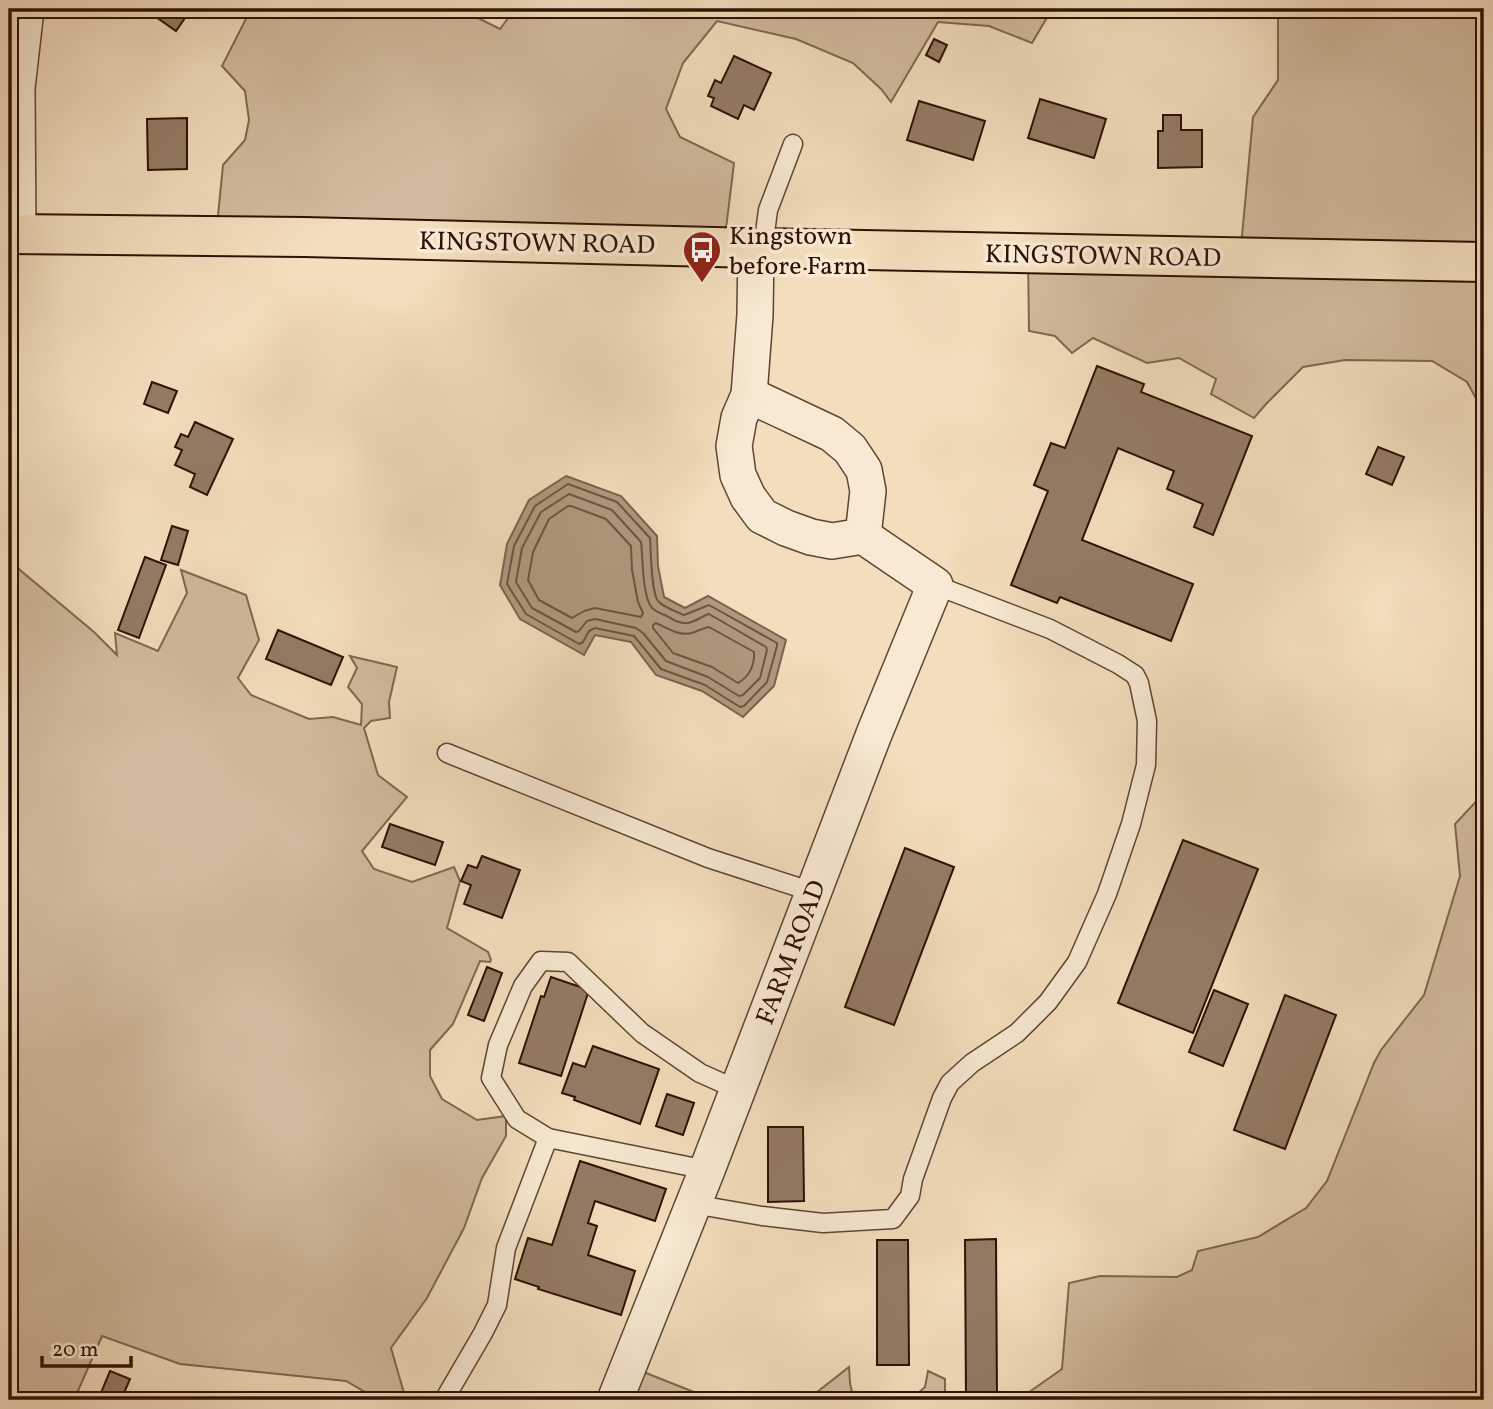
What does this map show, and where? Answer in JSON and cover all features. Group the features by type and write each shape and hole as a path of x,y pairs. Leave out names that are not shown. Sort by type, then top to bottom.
{"main road":[{"name":"KINGSTOWN ROAD","path":"14,234 304,237 1484,262"}],"street":[{"path":"14,234 17,88 26,9"},
{"path":"760,248 749,395 739,418 734,446 738,475 748,497 762,516 811,537 832,541 863,536 934,586"},
{"path":"749,395 832,434 850,449 864,470 867,491 863,536"},
{"name":"FARM ROAD","path":"615,1400 934,586"}],"lane":[{"path":"760,248 768,210 793,144"},
{"path":"693,1205 823,1223 893,1219 911,1196 913,1180 942,1098 950,1083 972,1063 1017,1032 1048,1002 1077,962 1107,894 1131,824 1146,765 1147,721 1135,675 1050,629 934,586"},
{"path":"447,753 708,858 813,892"},
{"path":"707,1170 548,1138 517,1119 491,1078 498,1045 523,986 541,961 568,962 642,1033 700,1073 738,1090"},
{"path":"444,1400 497,1305 506,1248 548,1138"}],"shaded area":[{"path":"250,9 460,9 500,29 515,9 1052,9 1032,43 989,26 938,22 891,102 853,63 796,39 717,21 683,63 666,109 680,137 734,163 724,245 216,236 223,165 245,140 249,120 245,91 222,66"},
{"path":"1278,9 1484,9 1484,413 1467,382 1432,361 1345,360 1303,367 1254,418 1211,394 1216,379 1179,358 1147,363 1093,338 1072,353 1055,336 1029,331 1028,256 1240,258 1253,117 1278,80"},
{"path":"9,555 20,570 94,632 117,655 115,633 158,651 187,593 181,570 246,595 259,640 238,678 251,695 309,719 333,717 361,725 362,704 348,687 357,668 350,656 397,667 389,702 390,718 371,721 364,728 378,775 407,797 362,851 374,869 412,882 454,867 460,881 447,928 488,952 491,960 480,961 453,1024 430,1050 430,1076 442,1099 477,1120 506,1116 506,1136 482,1178 464,1228 427,1298 391,1348 406,1400 379,1400 346,1381 180,1364 102,1336 74,1400 9,1400"},
{"path":"1484,793 1484,1400 1025,1400 1025,1395 1062,1369 1069,1283 1100,1276 1177,1277 1192,1270 1198,1251 1258,1237 1306,1208 1327,1181 1374,1063 1424,995 1460,876 1455,824"},
{"path":"849,1367 853,1397 858,1400 807,1400"},
{"path":"636,1369 714,1400 605,1400"},
{"path":"928,1371 945,1379 945,1400 910,1400 925,1387"}],"water":[{"path":"566,476 621,496 657,536 658,566 664,597 685,608 708,596 786,640 774,686 743,717 702,691 656,675 631,642 595,635 584,655 520,619 500,585 507,544 529,500"}],"building":[{"path":"146,9 191,9 176,31"},
{"path":"934,39 947,45 939,62 926,55"},
{"path":"734,56 771,73 754,110 744,105 738,119 711,106 714,98 708,96 715,80 721,83"},
{"path":"1040,99 1106,119 1094,158 1028,138"},
{"path":"919,101 985,121 973,160 907,140"},
{"path":"1163,115 1181,115 1181,130 1202,130 1202,167 1158,168 1158,131 1163,131"},
{"path":"187,118 187,169 148,170 147,119"},
{"path":"1097,366 1144,384 1141,392 1252,436 1213,535 1194,527 1203,504 1167,489 1174,471 1118,448 1082,540 1193,584 1171,641 1060,597 1057,603 1011,585 1048,491 1034,485 1051,443 1065,448"},
{"path":"152,382 177,391 168,413 144,404"},
{"path":"195,422 233,439 207,495 190,487 195,474 175,465 182,450 175,447 181,434 188,437"},
{"path":"1378,447 1404,457 1392,485 1366,474"},
{"path":"172,526 188,531 178,565 161,560"},
{"path":"145,557 166,565 139,638 118,630"},
{"path":"278,630 343,657 331,685 266,659"},
{"path":"390,824 443,842 435,865 382,847"},
{"path":"1183,840 1258,869 1193,1033 1118,1003"},
{"path":"905,848 954,867 894,1025 845,1007"},
{"path":"482,856 520,870 502,918 464,904 471,885 461,881 468,865 477,868"},
{"path":"487,967 502,973 484,1021 468,1015"},
{"path":"551,977 589,990 561,1076 519,1063 541,996 544,997"},
{"path":"1214,990 1248,1004 1223,1066 1189,1052"},
{"path":"1285,995 1336,1015 1285,1149 1234,1130"},
{"path":"593,1046 659,1069 640,1124 562,1093 573,1063 585,1067"},
{"path":"667,1094 694,1103 683,1135 656,1126"},
{"path":"768,1127 803,1127 804,1201 768,1202"},
{"path":"580,1161 666,1189 655,1221 595,1201 588,1223 597,1226 588,1255 635,1271 621,1315 515,1279 528,1238 552,1245"},
{"path":"996,1239 997,1400 966,1400 965,1240"},
{"path":"877,1240 908,1240 909,1365 877,1365"},
{"path":"110,1371 130,1379 121,1400 98,1400"}],"place":[{"name":"Kingstown before Farm","path":"702,284"}]}
